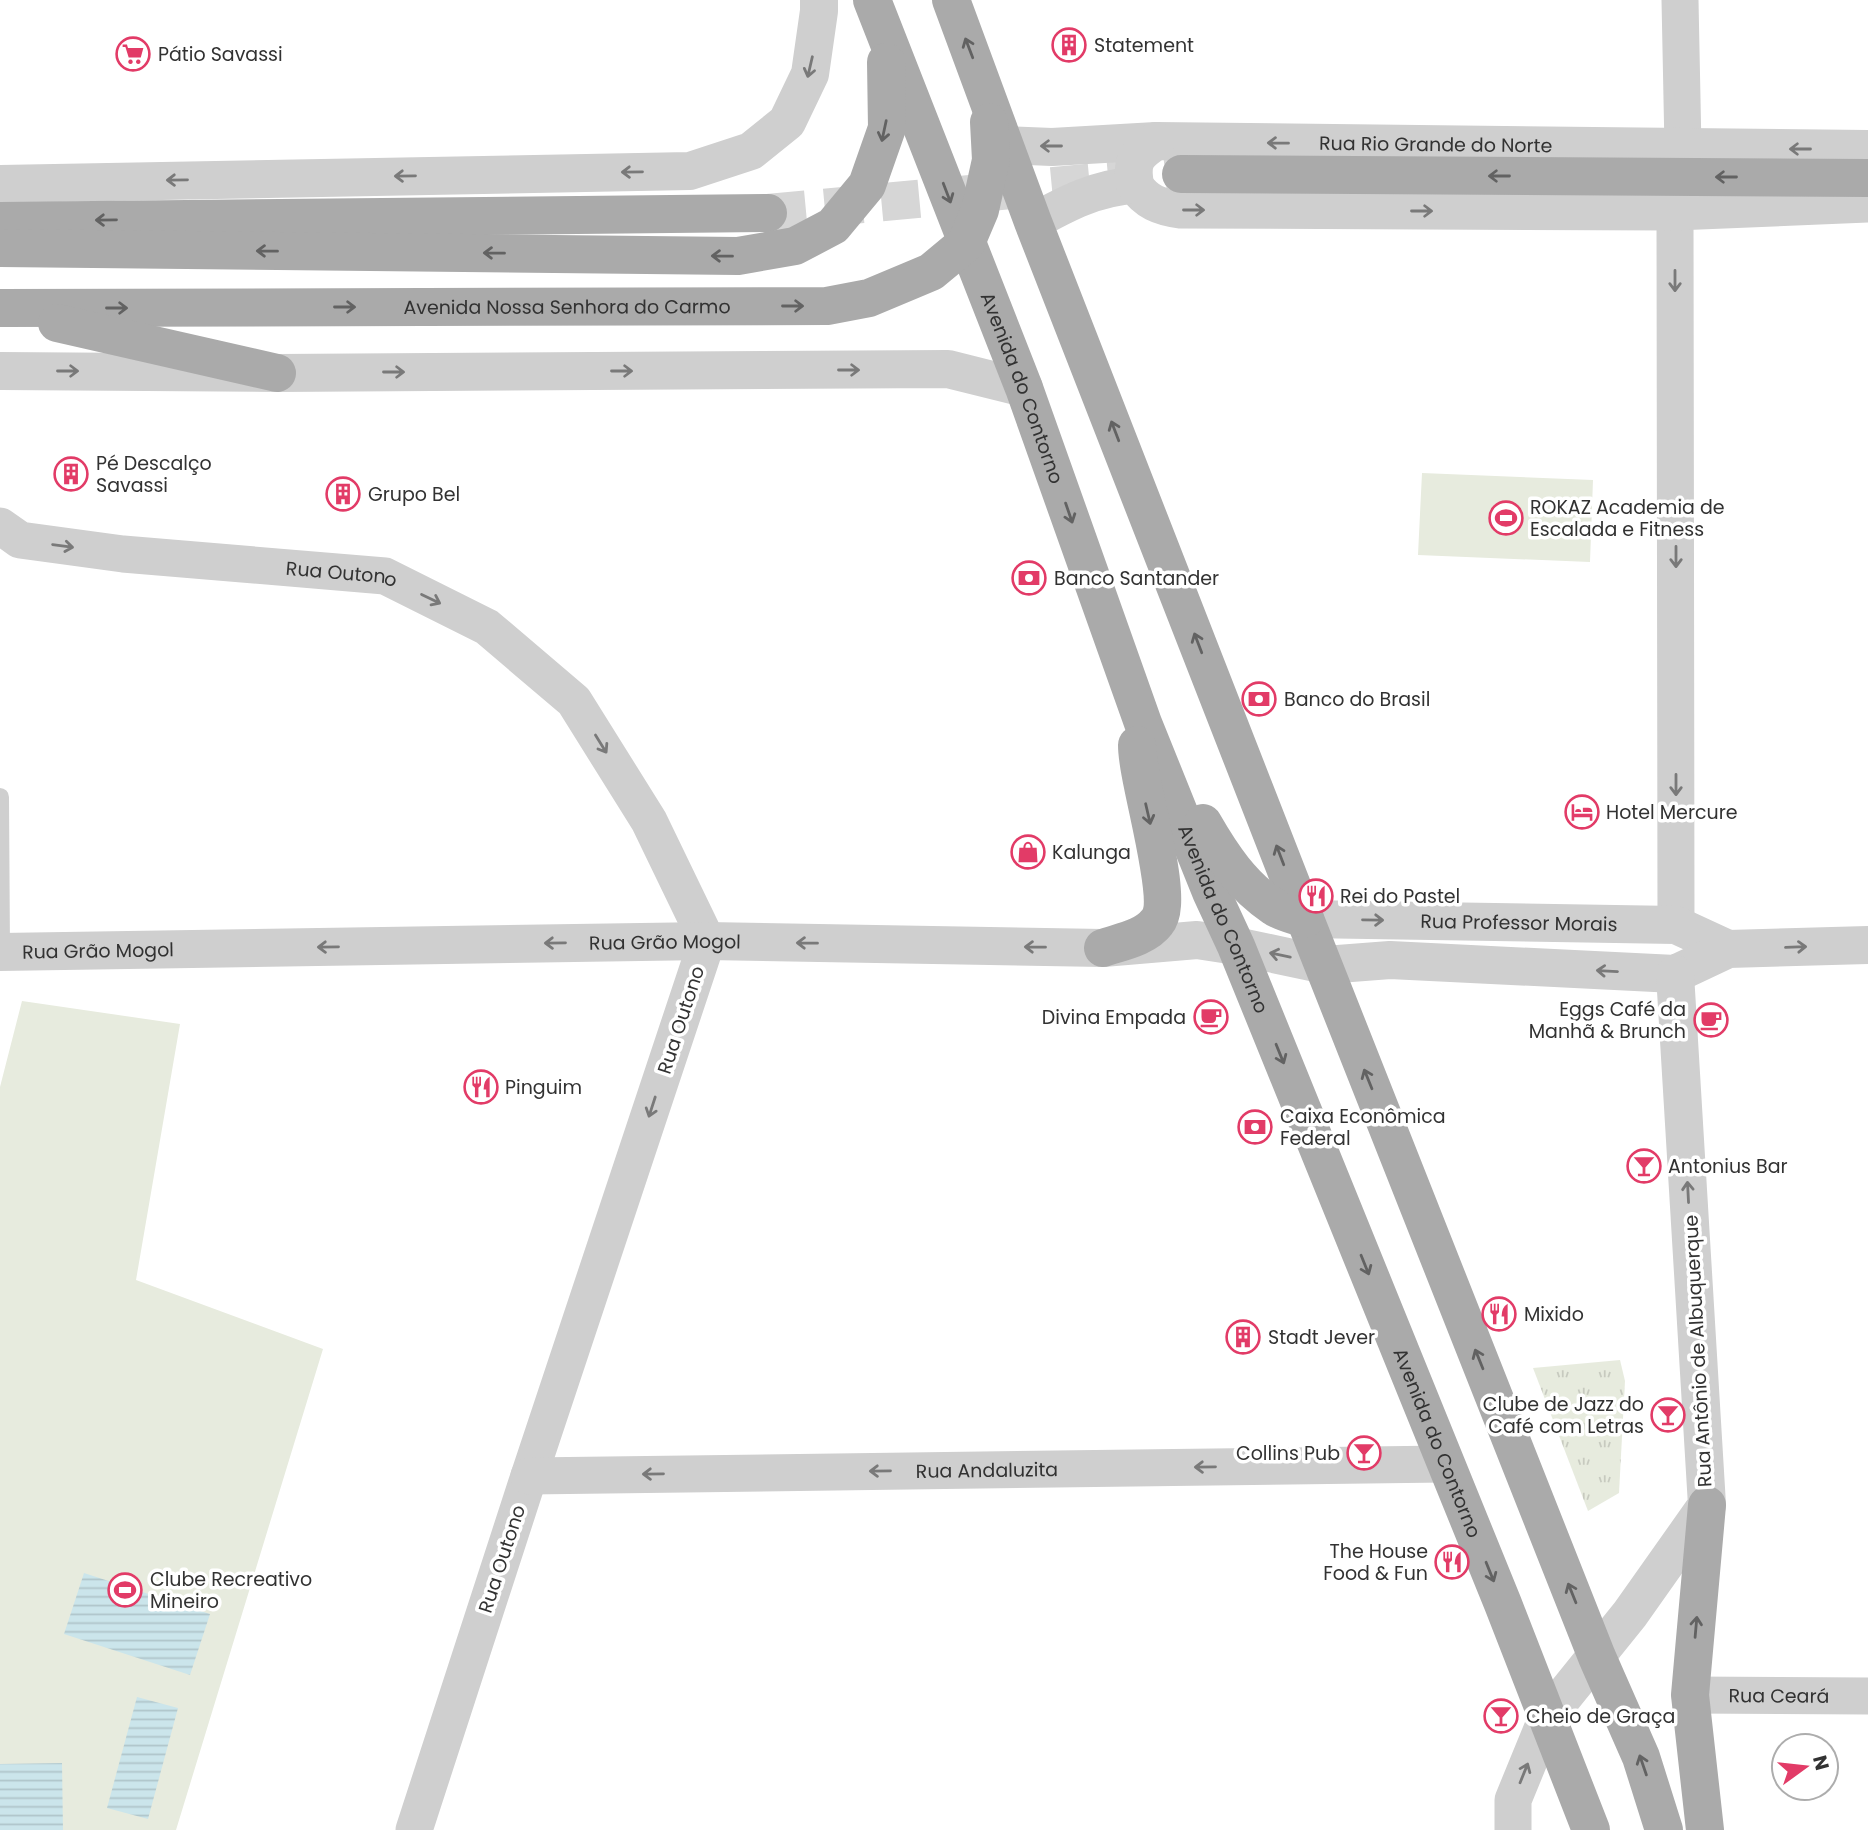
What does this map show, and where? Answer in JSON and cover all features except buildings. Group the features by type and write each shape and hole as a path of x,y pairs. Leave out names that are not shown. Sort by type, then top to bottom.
{"main road":[{"name":"Avenida do Contorno","path":"872,0 1024,387 1143,723 1236,946 1591,1830"},
{"path":"951,0 1034,222 1364,1071 1597,1657 1641,1757 1664,1830"},
{"path":"0,248 738,256 796,246 833,226 867,185 887,128 886,38"},
{"name":"Avenida Nossa Senhora do Carmo","path":"0,309 827,306 869,298 931,272 966,243 980,210 991,160 988,96"},
{"path":"1181,174 1868,178"},
{"path":"0,221 768,214"},
{"path":"0,309 277,373"},
{"path":"1143,723 1182,776 1202,821 1225,861 1275,909 1305,919"},
{"path":"1103,948 1145,932 1157,923 1162,913 1160,867 1137,758 1143,723"},
{"path":"1705,1830 1690,1695 1707,1505"}],"street":[{"path":"0,184 690,171 751,151 786,122 810,74 819,11 818,0"},
{"path":"1680,0 1683,148"},
{"path":"1156,141 1136,158 1133,170 1135,185 1143,197 1180,210 1675,212 1868,204"},
{"name":"Rua Rio Grande do Norte","path":"1006,145 1052,147 1156,141 1868,149"},
{"path":"1034,222 1077,198 1115,186 1135,185"},
{"path":"1675,212 1676,925"},
{"path":"0,371 277,373 948,369 1024,387"},
{"name":"Rua Outono","path":"0,526 20,540 123,554 385,576 487,627 574,701 649,821 707,941 414,1830"},
{"name":"Rua Professor Morais","path":"1305,919 1676,925 1728,949"},
{"name":"Rua Grão Mogol","path":"1,952 707,941 1103,948 1197,940 1325,965"},
{"name":"Rua Professor Morais","path":"1325,965 1391,960 1675,974 1728,949 1868,945"},
{"name":"Rua Antônio de Albuquerque","path":"1547,1717 1630,1614 1707,1505 1675,974"},
{"name":"Rua Andaluzita","path":"529,1476 1445,1464"},
{"name":"Rua Ceará","path":"1690,1695 1868,1696"},
{"path":"1513,1830 1513,1801 1547,1717"}],"lane":[{"path":"0,797 1,952"}],"green space":[{"name":"ROKAZ Academia de Escalada e Fitness","path":"1422,473 1593,480 1590,562 1418,555"},
{"name":"Clube Recreativo Mineiro","path":"22,1001 180,1024 136,1280 323,1349 176,1830 0,1830 0,1087"},
{"path":"1620,1360 1625,1381 1619,1493 1588,1511 1533,1368"}],"water":[{"path":"84,1573 210,1614 190,1675 64,1634"},
{"path":"137,1697 178,1708 148,1819 107,1808"},
{"path":"62,1763 63,1830 0,1830 0,1764"}],"tunnel":[{"path":"768,213 1181,174"}],"place":[{"name":"Statement","path":"1069,45"},
{"name":"Pátio Savassi","path":"133,54"},
{"name":"Pé Descalço Savassi","path":"71,474"},
{"name":"Grupo Bel","path":"343,494"},
{"name":"ROKAZ Academia de Escalada e Fitness","path":"1506,518"},
{"name":"Banco Santander","path":"1029,578"},
{"name":"Banco do Brasil","path":"1259,699"},
{"name":"Hotel Mercure","path":"1582,812"},
{"name":"Kalunga","path":"1028,852"},
{"name":"Rei do Pastel","path":"1316,896"},
{"name":"Divina Empada","path":"1211,1017"},
{"name":"Eggs Café da Manhã & Brunch","path":"1711,1020"},
{"name":"Pinguim","path":"481,1087"},
{"name":"Caixa Econômica Federal","path":"1255,1127"},
{"name":"Antonius Bar","path":"1644,1166"},
{"name":"Mixido","path":"1499,1314"},
{"name":"Stadt Jever","path":"1243,1337"},
{"name":"Clube de Jazz do Café com Letras","path":"1668,1415"},
{"name":"Collins Pub","path":"1364,1453"},
{"name":"The House Food & Fun","path":"1452,1562"},
{"name":"Clube Recreativo Mineiro","path":"125,1590"},
{"name":"Cheio de Graça","path":"1501,1716"}]}
